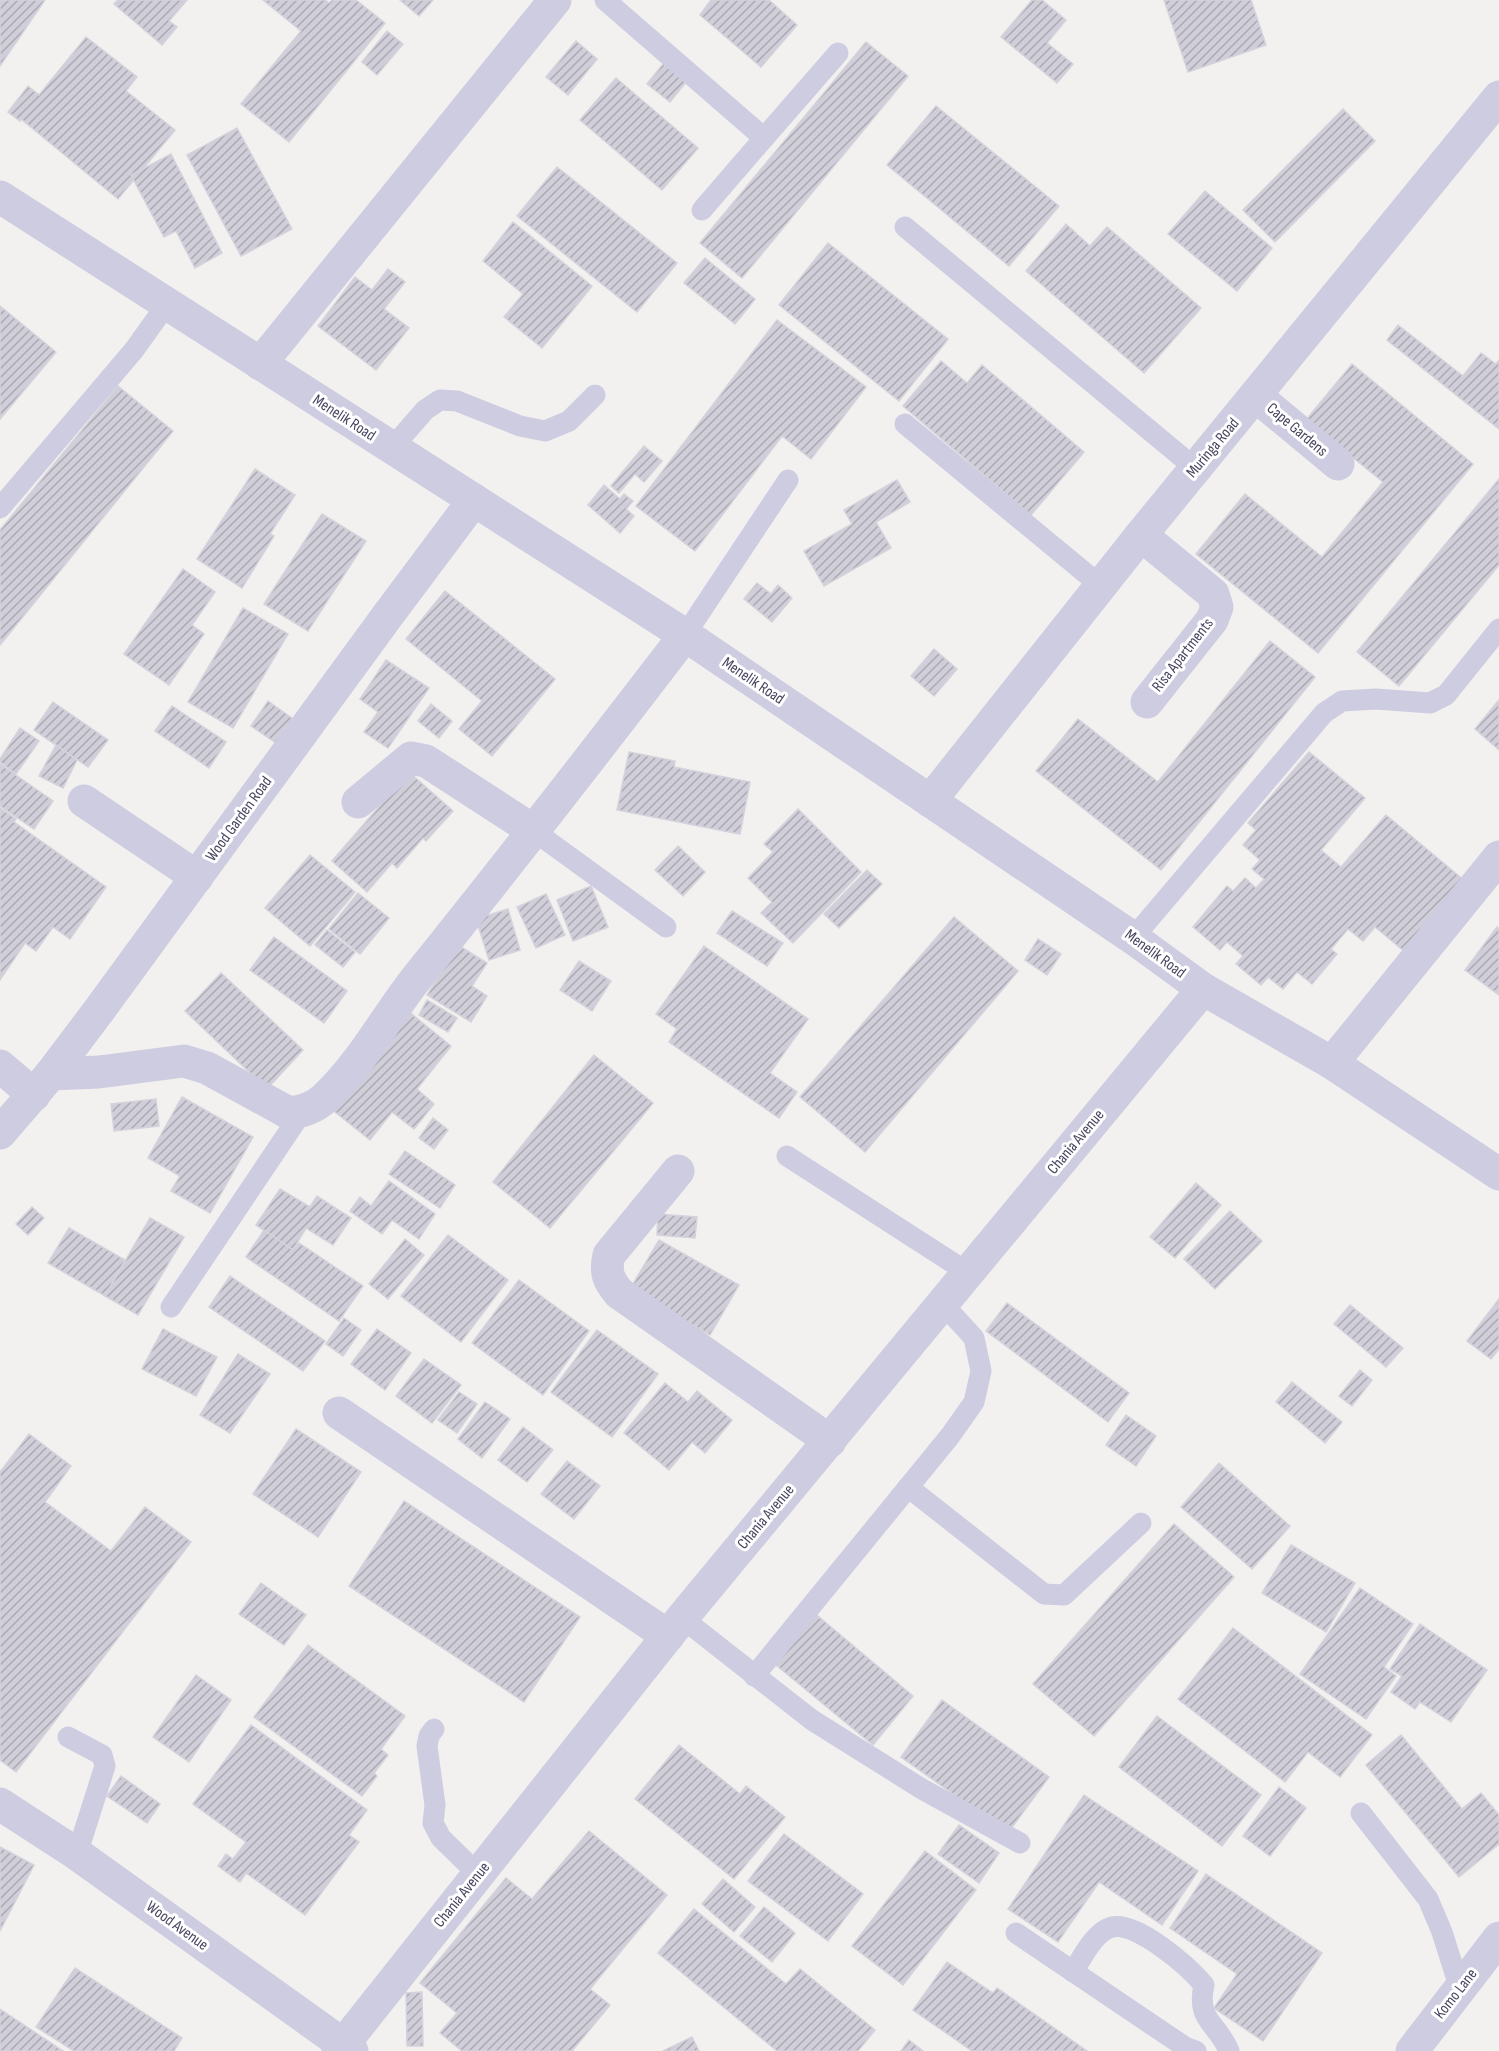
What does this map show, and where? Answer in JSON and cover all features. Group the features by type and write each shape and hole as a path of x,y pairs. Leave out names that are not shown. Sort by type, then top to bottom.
{"street":[{"path":"260,364 555,0"},
{"name":"Muringa Road","path":"930,801 1141,535 1499,97"},
{"name":"Menelik Road","path":"0,197 685,636 1133,938 1203,989 1332,1063 1495,1164"},
{"name":"Cape Gardens","path":"1256,396 1338,464"},
{"name":"Wood Garden Road","path":"0,1133 42,1085 474,500"},
{"name":"Risa Apartments","path":"1141,535 1213,594 1217,607 1212,620 1147,702"},
{"path":"0,1066 42,1085 99,1072 184,1061 207,1068 289,1113 302,1112 324,1099 369,1048 411,984 534,831 685,636"},
{"path":"358,802 411,758 426,761 534,831"},
{"path":"84,801 197,877"},
{"path":"1332,1063 1499,857"},
{"name":"Chania Avenue","path":"344,2049 478,1874 675,1627 1203,989"},
{"path":"678,1171 609,1255 606,1269 609,1281 619,1293 830,1441"},
{"path":"339,1413 675,1627"},
{"name":"Wood Avenue","path":"0,1804 78,1854 344,2049"},
{"name":"Komo Lane","path":"1412,2051 1499,1938"}],"lane":[{"path":"605,0 764,138"},
{"path":"702,210 838,53"},
{"path":"905,227 1196,468"},
{"path":"0,508 134,350 167,304"},
{"path":"392,448 425,410 440,400 457,401 520,426 545,431 568,421 595,395"},
{"path":"905,424 1101,586"},
{"path":"685,636 788,480"},
{"path":"1133,938 1324,712 1342,701 1376,699 1430,703 1446,695 1499,629"},
{"path":"534,831 666,927"},
{"path":"171,1307 302,1112"},
{"path":"787,1156 967,1272"},
{"path":"754,1676 950,1436 974,1402 981,1371 974,1338 942,1303"},
{"path":"908,1486 1044,1594 1064,1594 1141,1523"},
{"path":"675,1627 779,1693 847,1744 922,1789 1020,1843"},
{"path":"434,1729 429,1736 427,1746 435,1805 433,1823 441,1838 478,1874"},
{"path":"68,1737 102,1755 105,1766 78,1854"},
{"path":"1361,1813 1428,1899 1442,1932 1460,1989"},
{"path":"1073,1972 1098,1936 1111,1927 1139,1932 1193,1972 1204,1985 1201,1999 1203,2013 1224,2040 1229,2051"},
{"path":"1016,1933 1185,2047 1196,2051"}],"building":[{"path":"0,0 45,0 0,66"},
{"path":"118,0 187,0 169,21 177,27 162,45 114,4"},
{"path":"263,0 325,0 329,3 332,0 356,0 385,23 289,142 241,104 301,31"},
{"path":"400,0 433,0 419,16"},
{"path":"711,0 769,0 797,25 761,67 700,15"},
{"path":"1032,0 1042,0 1066,20 1047,43 1073,64 1057,83 1001,37"},
{"path":"1164,0 1251,0 1266,45 1188,72"},
{"path":"387,31 403,44 377,75 362,62"},
{"path":"86,37 137,77 126,91 175,130 118,199 21,119 20,121 8,112 28,86 39,95"},
{"path":"576,41 597,59 568,95 546,77"},
{"path":"866,42 908,76 742,278 700,243"},
{"path":"663,64 686,82 670,102 647,84"},
{"path":"616,78 698,148 662,190 580,120"},
{"path":"936,106 1059,206 1009,266 887,165"},
{"path":"1343,109 1375,141 1275,242 1243,210"},
{"path":"237,128 292,229 241,256 187,155"},
{"path":"171,154 222,253 195,268 176,231 164,237 131,175"},
{"path":"557,167 677,263 637,312 517,216"},
{"path":"1205,191 1272,248 1237,291 1168,234"},
{"path":"513,222 592,286 542,348 504,317 523,294 483,261"},
{"path":"1066,224 1090,246 1107,227 1201,308 1144,373 1026,271"},
{"path":"828,243 948,339 899,401 779,305"},
{"path":"705,258 755,299 735,324 684,283"},
{"path":"388,269 405,282 384,309 409,328 376,370 318,326 355,277 372,290"},
{"path":"0,306 56,352 0,419"},
{"path":"777,320 866,387 811,459 782,436 695,551 636,506"},
{"path":"1398,325 1463,376 1481,353 1496,364 1499,360 1499,429 1387,340"},
{"path":"941,361 967,383 982,365 1084,452 1031,515 903,406"},
{"path":"1352,364 1473,464 1318,653 1196,554 1245,494 1322,557 1383,482 1306,420"},
{"path":"118,386 173,431 0,645 0,530"},
{"path":"644,446 662,461 644,482 635,474 619,493 611,486"},
{"path":"255,469 295,495 270,534 274,536 242,588 197,559"},
{"path":"1499,479 1499,565 1399,686 1357,652"},
{"path":"897,480 910,502 876,522 891,548 824,586 804,551 852,524 844,510"},
{"path":"604,485 620,499 624,494 633,501 626,509 634,516 620,533 588,505"},
{"path":"322,514 366,541 308,631 264,604"},
{"path":"183,569 215,592 192,625 204,634 169,685 124,654"},
{"path":"757,583 771,594 778,585 792,598 772,622 744,599"},
{"path":"445,591 555,679 492,756 459,729 482,701 406,639"},
{"path":"243,608 288,634 233,728 188,702"},
{"path":"1270,641 1315,677 1161,870 1036,771 1078,719 1158,782"},
{"path":"934,649 957,669 934,696 911,676"},
{"path":"386,660 429,688 388,748 364,732 378,712 360,699"},
{"path":"1499,700 1499,750 1475,729"},
{"path":"268,701 293,719 276,743 251,726"},
{"path":"53,702 108,740 88,767 34,730"},
{"path":"431,704 452,721 439,738 418,721"},
{"path":"172,706 226,742 209,768 155,731"},
{"path":"20,728 39,741 16,774 0,762 0,759"},
{"path":"56,745 77,760 63,788 39,776"},
{"path":"629,752 675,761 674,767 750,782 740,834 617,810"},
{"path":"1309,752 1365,798 1321,850 1341,867 1386,815 1465,881 1405,952 1375,927 1363,941 1348,929 1331,949 1337,954 1312,984 1297,972 1283,989 1268,977 1261,985 1236,964 1243,956 1227,942 1220,950 1193,927 1227,886 1233,891 1245,878 1256,888 1264,879 1252,869 1260,860 1243,845 1256,830 1248,823"},
{"path":"0,764 53,801 34,829 0,806"},
{"path":"409,772 453,811 426,841 423,838 397,868 392,863 367,892 332,861"},
{"path":"0,808 16,819 14,822 106,887 70,939 53,927 36,951 25,943 0,980"},
{"path":"798,809 861,872 793,943 761,913 772,902 748,878 773,852 764,844"},
{"path":"678,846 705,872 683,896 655,870"},
{"path":"310,855 355,892 310,946 265,908"},
{"path":"867,870 882,884 839,928 824,914"},
{"path":"591,886 608,927 573,941 557,900"},
{"path":"358,893 389,918 360,954 329,929"},
{"path":"546,894 565,935 536,948 517,907"},
{"path":"508,909 520,950 489,960 476,919"},
{"path":"732,911 783,943 767,966 717,933"},
{"path":"954,917 1018,971 865,1152 800,1097"},
{"path":"1497,927 1499,929 1499,995 1465,970"},
{"path":"327,930 355,952 343,967 315,945"},
{"path":"274,937 347,991 324,1023 250,970"},
{"path":"1038,939 1061,954 1047,975 1025,960"},
{"path":"458,945 487,963 472,986 487,996 471,1022 427,995"},
{"path":"704,946 808,1019 770,1073 797,1092 779,1118 669,1042 677,1029 656,1014"},
{"path":"579,961 611,981 592,1011 560,990"},
{"path":"221,973 303,1050 267,1089 185,1011"},
{"path":"427,1000 457,1018 448,1032 419,1015"},
{"path":"408,1011 451,1046 417,1089 434,1104 414,1129 392,1112 370,1140 330,1108"},
{"path":"594,1055 653,1103 550,1228 493,1182"},
{"path":"182,1097 253,1137 210,1213 171,1191 180,1176 148,1158"},
{"path":"156,1099 159,1126 114,1131 111,1104"},
{"path":"433,1118 448,1130 434,1149 419,1138"},
{"path":"405,1151 455,1185 440,1208 389,1174"},
{"path":"389,1181 435,1214 419,1239 392,1220 382,1234 350,1211 360,1197 371,1206"},
{"path":"1196,1183 1221,1205 1175,1258 1150,1237"},
{"path":"280,1189 310,1207 317,1196 351,1218 333,1245 306,1228 293,1250 256,1225"},
{"path":"32,1207 44,1218 28,1235 16,1224"},
{"path":"1230,1211 1262,1241 1215,1289 1184,1259"},
{"path":"658,1214 697,1217 695,1238 657,1235"},
{"path":"150,1218 184,1237 138,1315 105,1296"},
{"path":"69,1228 125,1260 105,1296 48,1263"},
{"path":"264,1230 293,1250 299,1243 363,1286 339,1321 246,1257"},
{"path":"448,1235 508,1280 461,1342 401,1296"},
{"path":"405,1239 424,1255 388,1299 369,1284"},
{"path":"659,1240 739,1285 710,1335 630,1289"},
{"path":"230,1276 325,1341 303,1371 209,1307"},
{"path":"519,1280 589,1331 543,1395 472,1343"},
{"path":"1499,1299 1499,1349 1491,1359 1467,1341"},
{"path":"1007,1303 1129,1393 1108,1422 986,1331"},
{"path":"1350,1305 1403,1348 1386,1367 1334,1324"},
{"path":"344,1318 361,1330 343,1356 326,1344"},
{"path":"163,1329 217,1357 196,1396 142,1369"},
{"path":"377,1329 411,1353 385,1390 351,1364"},
{"path":"597,1330 658,1374 612,1437 551,1392"},
{"path":"238,1354 270,1374 230,1433 200,1415"},
{"path":"424,1359 461,1385 432,1423 396,1396"},
{"path":"1360,1370 1372,1380 1352,1406 1339,1396"},
{"path":"1292,1382 1342,1422 1325,1443 1276,1402"},
{"path":"665,1383 688,1402 697,1391 732,1420 705,1453 692,1442 669,1470 624,1433"},
{"path":"459,1392 477,1404 457,1433 438,1420"},
{"path":"485,1402 510,1419 482,1458 458,1439"},
{"path":"1126,1415 1156,1436 1136,1466 1106,1445"},
{"path":"523,1427 553,1450 527,1482 498,1460"},
{"path":"296,1429 361,1472 318,1537 253,1494"},
{"path":"29,1434 71,1466 45,1502 111,1551 145,1507 191,1542 16,1772 0,1760 0,1472"},
{"path":"567,1461 600,1486 574,1519 541,1494"},
{"path":"1219,1463 1290,1526 1252,1569 1181,1507"},
{"path":"404,1501 580,1617 524,1702 349,1586"},
{"path":"1174,1524 1234,1577 1094,1736 1033,1684"},
{"path":"1291,1545 1355,1583 1326,1632 1262,1593"},
{"path":"261,1583 306,1615 284,1645 239,1614"},
{"path":"1360,1588 1413,1624 1384,1667 1396,1676 1366,1719 1300,1674"},
{"path":"812,1611 913,1696 873,1745 771,1661"},
{"path":"1420,1624 1487,1670 1451,1722 1420,1702 1415,1709 1391,1692 1402,1676 1390,1669"},
{"path":"1233,1628 1372,1735 1340,1777 1308,1752 1285,1782 1178,1699"},
{"path":"308,1645 405,1716 381,1749 388,1755 374,1773 377,1776 362,1796 254,1717"},
{"path":"196,1675 231,1700 189,1762 153,1737"},
{"path":"942,1700 1049,1777 1008,1833 901,1757"},
{"path":"1157,1716 1261,1795 1222,1846 1119,1767"},
{"path":"251,1725 367,1810 349,1835 359,1842 305,1915 246,1873 240,1882 218,1866 226,1854 233,1859 246,1842 193,1804"},
{"path":"1401,1735 1462,1809 1481,1793 1499,1815 1499,1844 1459,1877 1366,1765"},
{"path":"679,1745 740,1794 746,1786 785,1817 734,1879 635,1799"},
{"path":"121,1776 160,1804 147,1823 107,1796"},
{"path":"1279,1787 1306,1808 1270,1856 1243,1836"},
{"path":"1084,1795 1198,1871 1162,1925 1099,1882 1058,1942 1008,1909"},
{"path":"959,1825 999,1853 979,1883 938,1854"},
{"path":"589,1831 667,1895 590,1989 610,2005 572,2051 462,2051 440,2033 457,2013 420,1983 506,1878 532,1899"},
{"path":"784,1834 863,1894 828,1941 748,1881"},
{"path":"0,1847 34,1865 0,1931"},
{"path":"925,1851 976,1890 903,1985 852,1946"},
{"path":"1206,1874 1322,1953 1263,2041 1214,2008 1237,1974 1170,1928"},
{"path":"723,1879 755,1907 734,1932 702,1904"},
{"path":"764,1907 795,1933 772,1962 740,1936"},
{"path":"694,1909 786,1984 800,1969 875,2030 858,2051 777,2051 658,1953"},
{"path":"947,1962 993,1993 997,1988 1087,2051 972,2051 913,2010"},
{"path":"75,1968 182,2038 174,2051 74,2051 36,2027"},
{"path":"422,1992 423,2046 407,2046 406,1993"},
{"path":"0,2009 63,2051 0,2051"},
{"path":"692,2037 699,2051 663,2051"},
{"path":"909,2040 923,2051 901,2051"}]}
